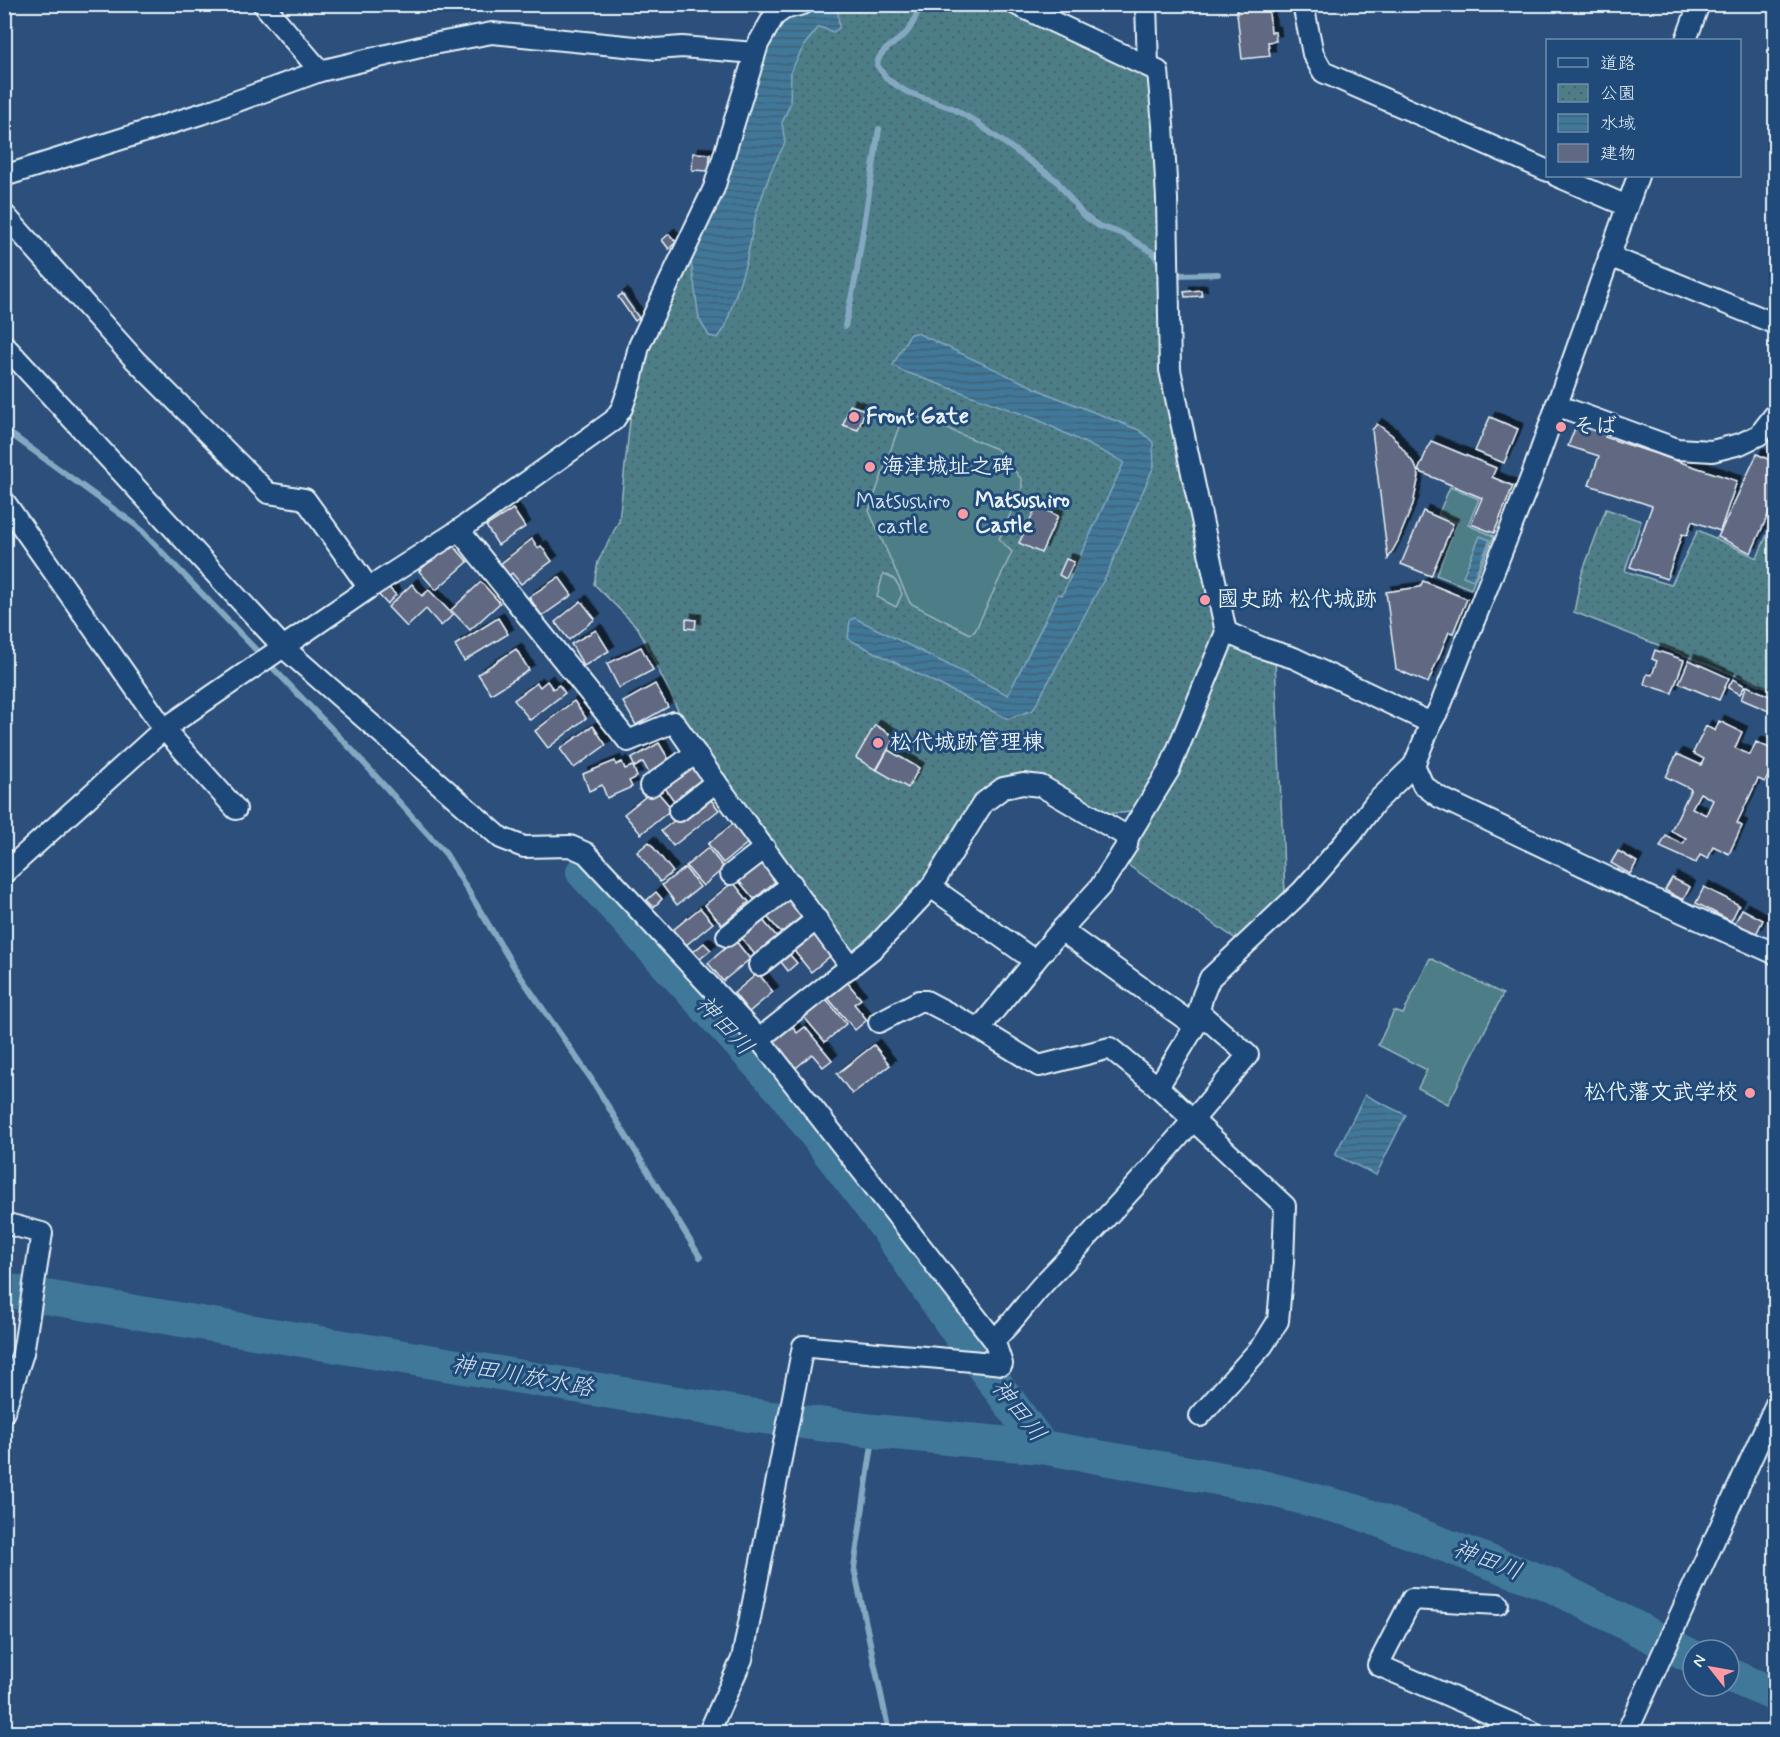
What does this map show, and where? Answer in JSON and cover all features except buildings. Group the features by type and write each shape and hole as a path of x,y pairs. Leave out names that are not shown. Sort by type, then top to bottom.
{"street":[{"path":"263,4 320,71"},
{"path":"4,873 164,729 369,588 459,530 614,420 622,408 639,346 688,238 714,188 755,52 774,16 784,9 802,4"},
{"path":"979,1029 1061,930 1101,887 1169,770 1226,632 1170,370 1167,199 1158,70 1014,4"},
{"path":"1146,4 1148,66"},
{"path":"1303,4 1313,54 1323,72 1546,170"},
{"path":"1686,39 1699,4"},
{"path":"4,176 210,111 320,71 433,44 492,33 656,49 682,47 755,52"},
{"path":"1559,177 1627,206"},
{"path":"1158,1087 1197,1019 1203,994 1210,978 1302,891 1376,803 1414,765 1439,709 1532,474 1638,177"},
{"path":"4,214 135,360 268,493 304,499 369,588"},
{"path":"1609,256 1776,324"},
{"path":"4,345 283,647 501,838 524,847 570,846 586,853 759,1039 994,1340 1002,1364 802,1346 742,1659 709,1732"},
{"path":"1556,405 1677,449 1712,451 1740,444 1759,435 1776,413"},
{"path":"4,501 164,729 236,810"},
{"path":"459,530 628,741 674,722 851,967"},
{"path":"1226,632 1262,648 1294,658 1431,723"},
{"path":"650,786 696,753"},
{"path":"1414,765 1424,785 1439,797 1655,900 1776,954"},
{"path":"679,811 716,782"},
{"path":"759,1039 875,947 931,887 982,803 1003,788 1023,784 1041,786 1128,837"},
{"path":"731,874 765,848"},
{"path":"727,936 792,884"},
{"path":"931,887 1035,961"},
{"path":"759,965 818,919"},
{"path":"994,1340 1008,1328 1024,1305 1102,1223 1248,1055 1061,930"},
{"path":"879,1022 919,1001 926,1000 1039,1066 1110,1048 1158,1087 1285,1206 1278,1321 1263,1345 1200,1416"},
{"path":"4,1223 42,1233 24,1353 4,1412"},
{"path":"1627,1732 1776,1404"},
{"path":"1498,1604 1412,1599 1378,1665 1532,1732"}],"green space":[{"name":"Matsushiro castle","path":"831,5 1005,5 1156,76 1164,348 1219,630 1160,770 1138,810 1105,813 1028,775 1001,780 919,892 855,959 691,737 638,628 594,584 598,562 619,521 631,411 647,347 787,16"},
{"path":"909,413 997,449 1022,480 1022,488 999,539 1012,552 975,631 970,634 910,603 869,511 902,418"},
{"path":"1450,487 1479,499 1468,525 1494,536 1471,589 1436,575 1457,523 1438,515"},
{"path":"1606,509 1641,521 1625,571 1671,585 1698,530 1757,558 1775,516 1775,691 1574,612 1581,576"},
{"path":"883,574 893,579 901,590 902,594 896,607 877,597"},
{"path":"1231,640 1275,660 1285,894 1284,898 1242,939 1236,939 1125,863 1174,777"},
{"path":"1430,958 1503,994 1448,1104 1418,1088 1427,1070 1378,1045 1394,1011 1403,1014"}],"water":[{"path":"829,5 838,12 839,28 833,32 819,27 805,44 791,71 790,104 782,123 785,143 771,171 756,214 746,263 725,328 718,338 709,336 699,319 690,254 761,51 775,27 787,16"},
{"path":"917,333 1048,394 1139,430 1153,442 1154,466 1107,574 1033,710 1008,719 848,639 850,620 855,618 1008,695 1058,594 1062,595 1124,462 1036,419 900,370 893,365 910,334"},
{"path":"1480,536 1490,540 1473,580 1463,576"},
{"path":"1365,1095 1406,1115 1376,1175 1335,1155"}],"waterway":[{"path":"920,4 908,31 881,54 877,65 887,79 907,92 952,108 973,120 1056,180 1083,215 1099,226 1123,234 1152,252 1163,267"},
{"path":"845,326 856,276 879,129"},
{"path":"1171,273 1176,275 1218,274"},
{"path":"4,429 137,526 256,650"},
{"path":"274,669 353,751 446,854 514,967 592,1080 700,1257"},
{"name":"神田川","path":"583,872 783,1091 883,1223 955,1328 1042,1447"},
{"name":"神田川放水路","path":"4,1290 749,1415 874,1431 1042,1447 1250,1484 1355,1511 1553,1586 1681,1651"},
{"path":"742,1400 749,1415"},
{"path":"874,1431 854,1568 889,1732"},
{"name":"神田川","path":"1741,1680 1776,1695"}],"place":[{"name":"Front Gate","path":"854,417"},
{"name":"そば","path":"1561,427"},
{"name":"海津城址之碑","path":"870,467"},
{"name":"Matsushiro Castle","path":"963,514"},
{"name":"國史跡 松代城跡","path":"1205,600"},
{"name":"松代城跡管理棟","path":"878,743"},
{"name":"松代藩文武学校","path":"1750,1093"}]}
